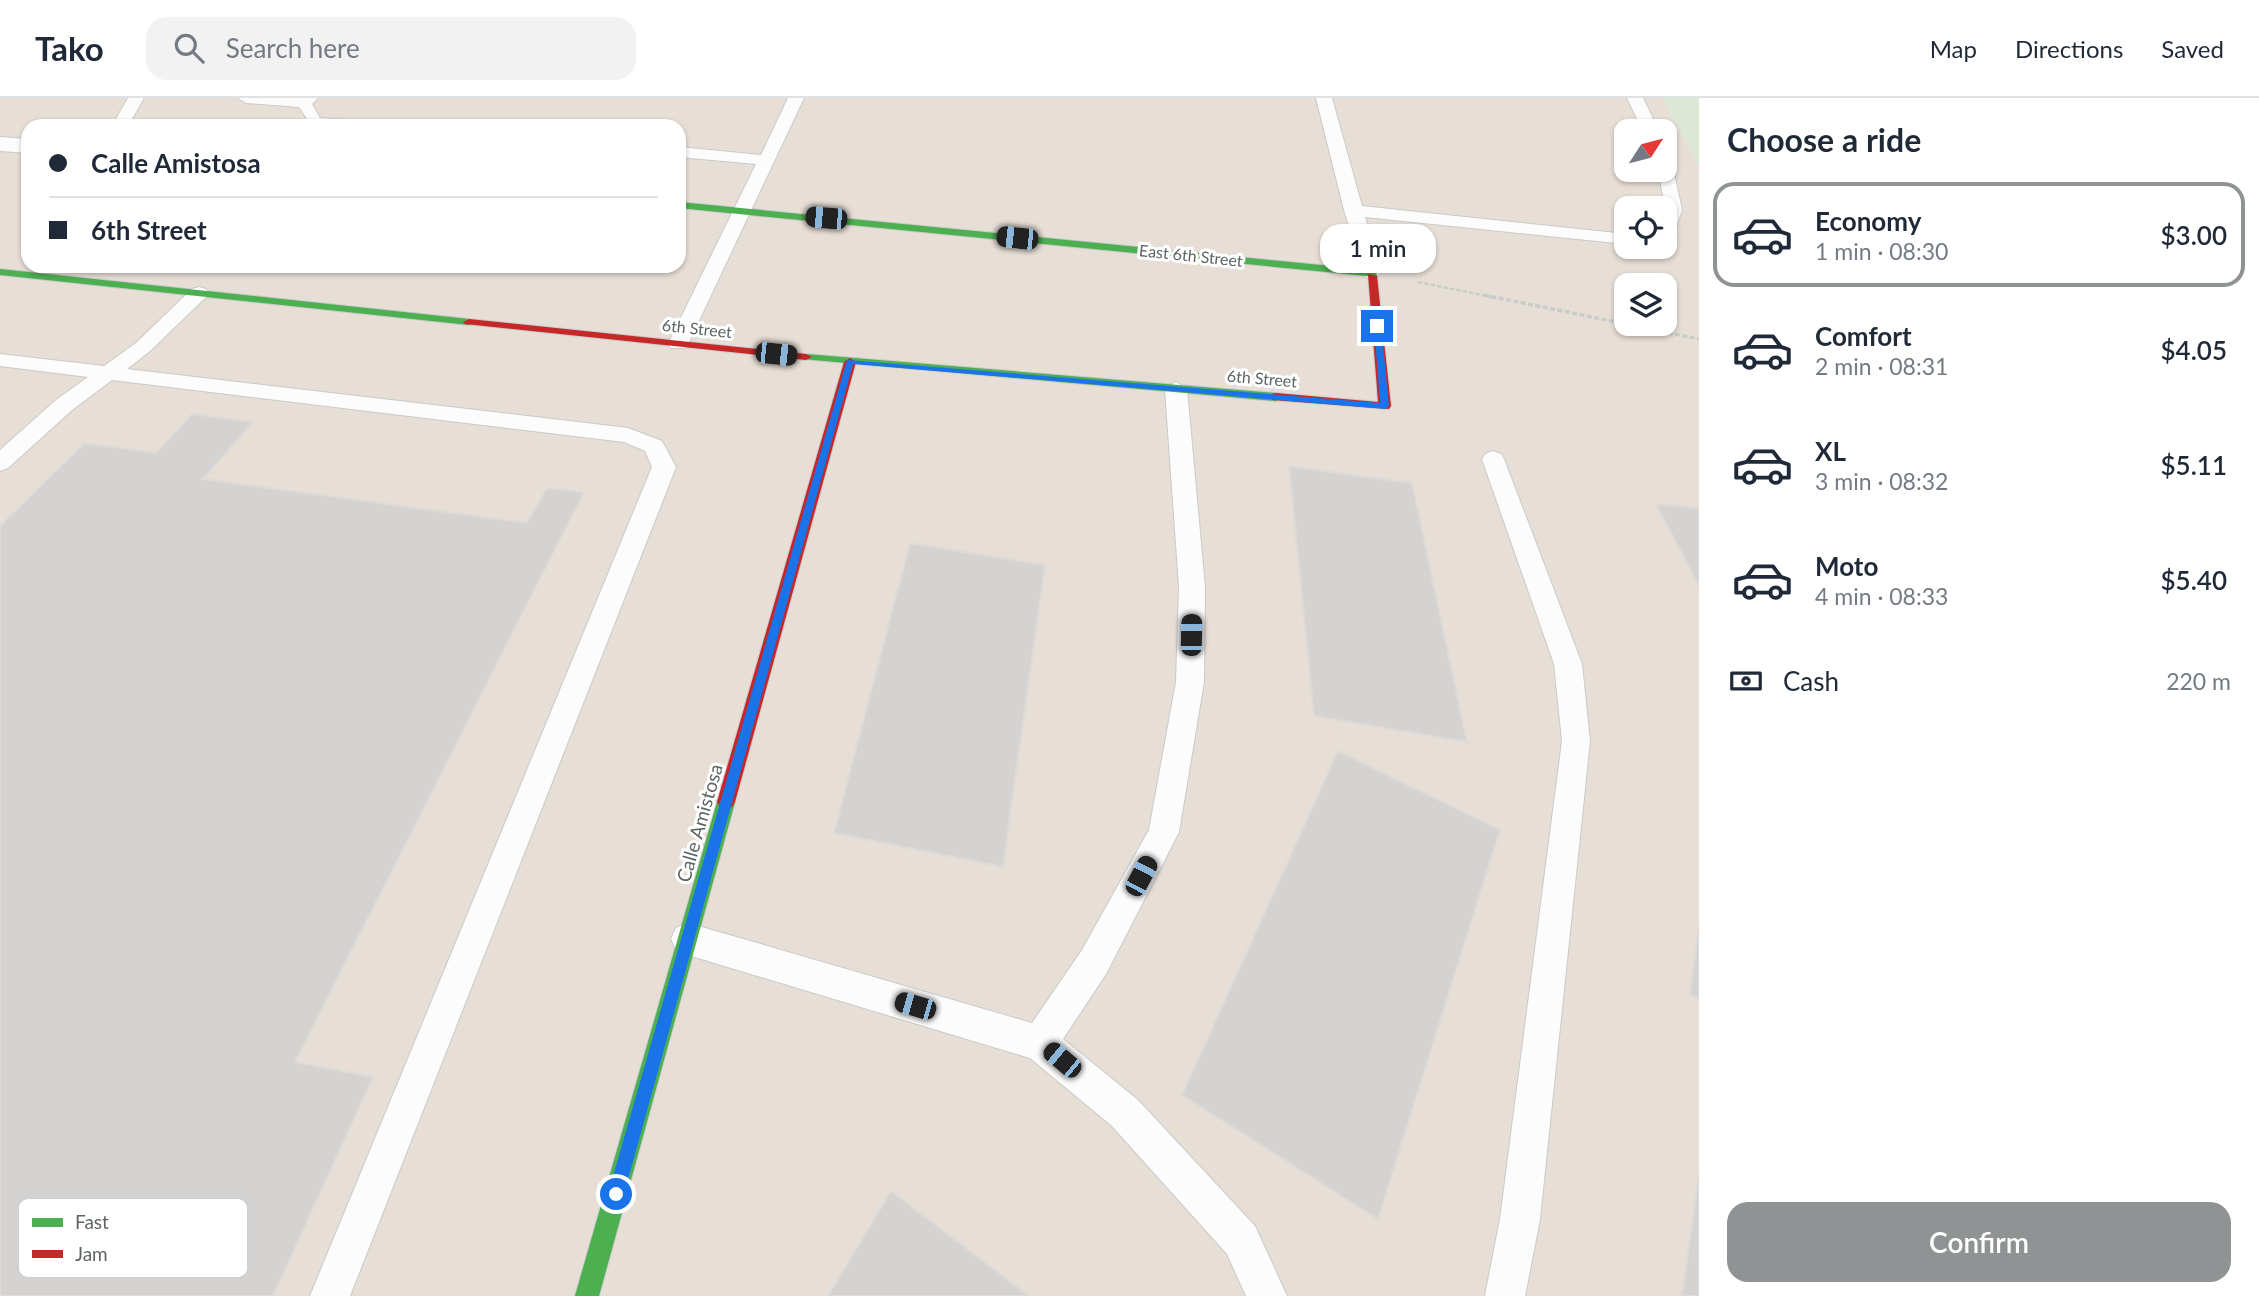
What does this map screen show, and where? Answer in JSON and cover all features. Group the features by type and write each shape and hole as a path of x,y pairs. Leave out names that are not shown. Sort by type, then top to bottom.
{"street":[{"path":"0,144 21,146"},
{"name":"East 6th Street","path":"686,206 1372,273"},
{"name":"6th Street","path":"0,272 850,362 1385,406 1372,273"},
{"name":"Calle Amistosa","path":"587,1296 850,362"}],"lane":[{"path":"124,119 136,98"},
{"path":"246,98 307,100 314,119"},
{"path":"678,344 796,98"},
{"path":"1324,98 1372,273"},
{"path":"1635,98 1645,119"},
{"path":"686,153 767,160"},
{"path":"1353,211 1614,238"},
{"path":"0,463 64,405 142,347 199,293"},
{"path":"0,360 628,435 654,446 664,467 330,1296"},
{"path":"1040,1043 1094,962 1164,832 1190,682 1192,587 1176,388"},
{"path":"1493,459 1568,664 1576,741 1520,1219 1505,1296"},
{"path":"688,939 1040,1043 1125,1113 1241,1240 1267,1296"}],"path":[{"path":"1372,273 1699,339"}],"shaded area":[{"path":"0,98 1662,98 1673,119 1614,119 1614,182 1677,182 1677,126 1699,166 1699,1296 0,1296"}],"green space":[{"path":"1662,98 1699,98 1699,166 1677,126 1677,119 1673,119"}],"building":[{"path":"192,414 253,422 203,479 527,523 547,488 584,492 295,1062 373,1077 273,1296 0,1296 0,526 84,443 156,453"},
{"path":"1289,466 1412,483 1467,742 1314,716"},
{"path":"1656,504 1699,508 1699,586"},
{"path":"910,543 1045,565 1003,867 834,833"},
{"path":"1338,751 1500,830 1378,1219 1182,1095"},
{"path":"1699,927 1699,999 1690,995"},
{"path":"1699,1174 1699,1296 1682,1296"},
{"path":"891,1191 1029,1296 828,1296"}],"traffic: fast":[{"path":"686,206 1372,273 1372,276"},
{"path":"0,272 469,322"},
{"path":"806,357 1276,397"},
{"path":"587,1296 726,802"}],"traffic: jam":[{"path":"1276,397 1385,406 1372,276"},
{"path":"469,322 806,357"},
{"path":"726,802 850,362"}],"route":[{"path":"616,1194 850,362 1385,406 1377,326"}]}
